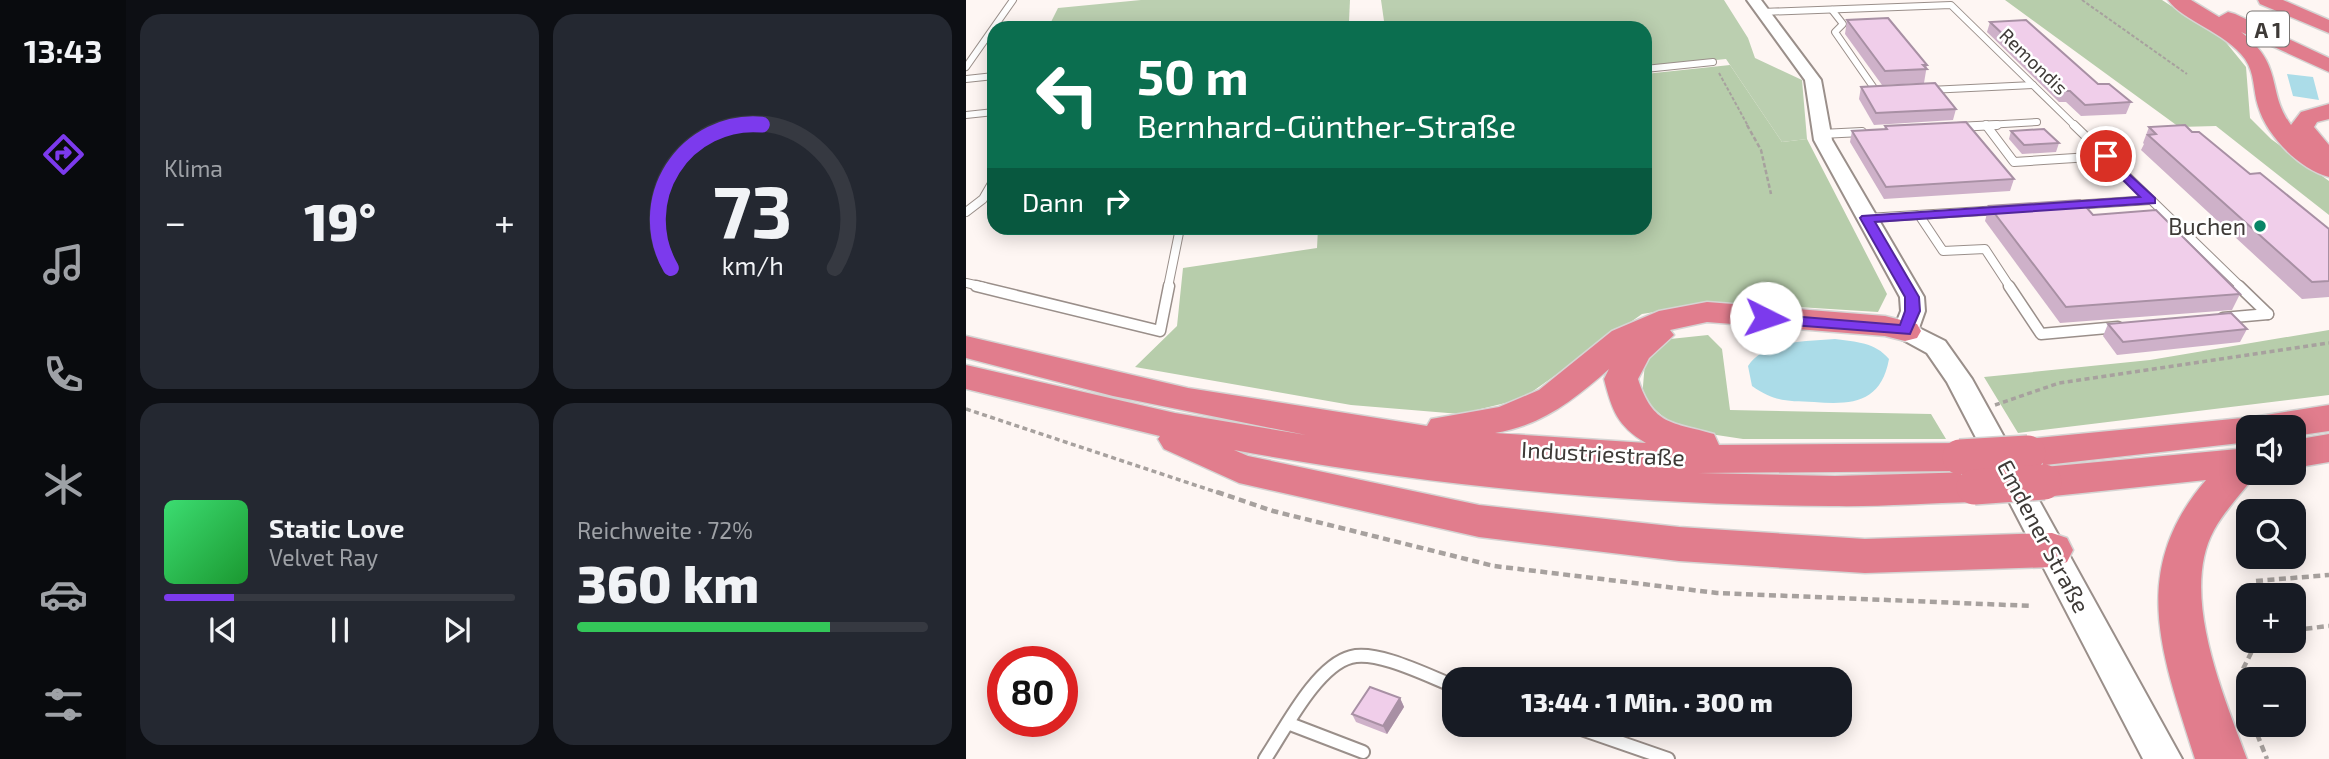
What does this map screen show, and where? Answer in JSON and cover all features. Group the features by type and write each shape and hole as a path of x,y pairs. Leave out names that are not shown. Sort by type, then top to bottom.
{"highway":[{"path":"2176,0 2239,41 2255,57 2264,74 2270,109 2279,127 2296,145 2329,169"},
{"path":"2190,0 2329,66"},
{"name":"A 1","path":"2208,0 2329,57"},
{"path":"2273,0 2329,17"},
{"path":"2260,3 2329,27"},
{"name":"A 1","path":"2260,3 2329,40"},
{"path":"2329,111 2309,117 2302,127 2305,136 2329,159"},
{"path":"1273,416 1444,428 1505,419 1552,399 1624,338 1670,318 1707,312 1885,326 1905,331"},
{"path":"1765,460 1657,433 1630,411 1621,379 1635,352 1671,328 1766,318"},
{"name":"Industriestraße","path":"966,347 1047,369 1273,416 1432,440 1564,453 1765,460 1967,472"},
{"name":"Industriestraße","path":"966,377 1133,418 1288,448 1566,480 1817,491 1967,472 2036,468 2236,447"},
{"path":"1133,418 1239,469 1479,521 1679,544 1866,556 2052,550"},
{"name":"Industriestraße","path":"2306,426 2329,418"},
{"path":"2306,452 2329,448"},
{"path":"2221,759 2182,620 2180,574 2192,530 2236,467"}],"street":[{"path":"1759,6 1813,80 1818,93 1816,121 1821,134 1912,297 1913,311 1905,331"},
{"name":"Emdener Straße","path":"1905,331 1936,347 1975,407 2163,759"}],"lane":[{"path":"998,21 1013,0"},
{"name":"Remondis","path":"1759,6 1832,10 1951,5 2268,314 2207,319"},
{"path":"1832,10 1843,24 1835,32 1876,91 1890,91"},
{"path":"966,67 987,37"},
{"path":"1652,68 1713,62"},
{"path":"966,79 987,77"},
{"path":"1918,90 2033,85"},
{"path":"966,115 987,113"},
{"name":"Remondis","path":"1949,127 2036,122"},
{"path":"1986,125 2014,162 2106,156"},
{"path":"1821,134 1868,132"},
{"path":"966,212 983,199 987,192"},
{"path":"2057,206 2150,200"},
{"path":"1867,218 2004,210"},
{"path":"1919,215 1943,251 1984,249 2041,334 2124,327"},
{"path":"966,284 1160,331 1179,235"},
{"path":"1265,759 1318,681 1334,665 1351,657 1371,657 1442,682"},
{"path":"1290,724 1363,752"},
{"path":"1605,737 1668,759"}],"path":[{"path":"2082,0 2187,74"},
{"path":"1713,62 1761,150 1771,194"},
{"path":"1975,407 1991,406 2059,383 2329,343"},
{"path":"2256,581 2329,575"},
{"path":"2306,629 2329,626"},
{"path":"2258,737 2267,759"}],"green space":[{"path":"1141,0 1350,0 1349,21 1052,21 1058,8"},
{"path":"1381,0 1724,0 1748,38 1755,58 1802,80 1807,139 1782,142 1726,59 1652,66 1652,21 1384,21"},
{"path":"2005,0 2162,0 2224,40 2246,67 2250,118 2271,139 2329,181 2329,215 2216,126 2179,127"},
{"path":"1730,65 1782,142 1807,139 1887,294 1878,312 1718,302 1642,314 1522,399 1460,414 1351,405 1135,367 1177,326 1183,268 1317,248 1318,235 1652,235 1652,73"},
{"path":"2329,330 2329,395 2018,433 1984,377 2150,360"},
{"path":"1708,335 1722,349 1730,410 1931,414 1946,439 1743,439 1677,429 1642,398 1645,362 1670,339"}],"water":[{"path":"2287,74 2313,77 2319,100 2293,96"},
{"path":"1835,339 1871,346 1889,359 1885,374 1872,393 1841,403 1789,401 1775,398 1752,386 1748,366 1765,351 1787,344"}],"building":[{"path":"1888,18 1927,65 1923,65 1927,69 1885,71 1847,20"},
{"path":"2026,20 2098,84 2109,84 2131,102 2085,105 2070,91 2063,91 1990,22"},
{"path":"1935,83 1956,109 1876,113 1861,87"},
{"path":"1966,122 2014,179 1886,187 1852,131 1887,129 1885,126"},
{"path":"2185,125 2192,132 2199,132 2250,174 2260,173 2329,229 2329,281 2312,282 2148,135 2156,134 2149,127"},
{"path":"2044,129 2059,143 2024,145 2011,131"},
{"path":"2080,200 2093,215 2156,210 2240,294 2066,307 1989,206"},
{"path":"2231,313 2247,329 2123,342 2108,324"},
{"path":"1370,687 1400,698 1383,726 1352,714"}],"place":[{"name":"Buchen","path":"2260,226"}],"route":[{"path":"1766,318 1885,326 1905,331 1913,311 1912,297 1867,218 2150,200 2106,156"}]}
